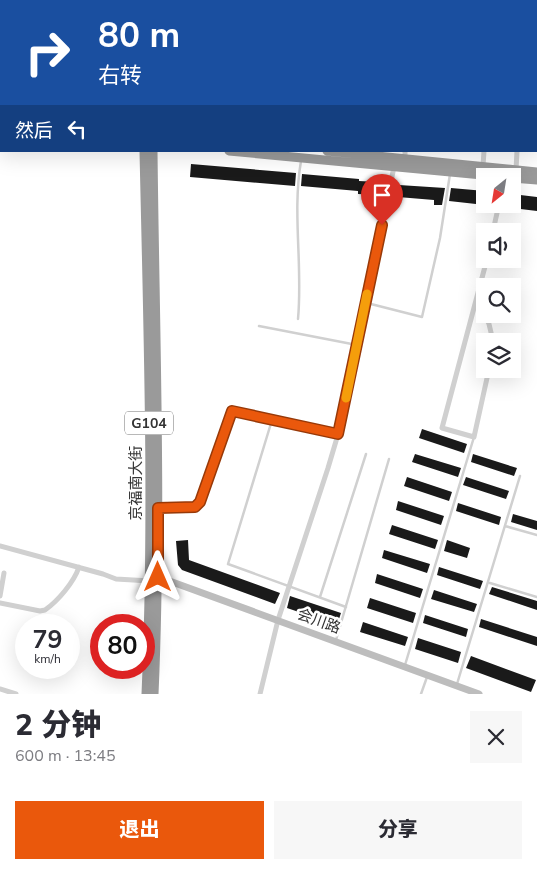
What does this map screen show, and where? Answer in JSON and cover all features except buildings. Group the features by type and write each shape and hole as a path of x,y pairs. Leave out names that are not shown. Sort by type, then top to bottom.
{"highway":[{"name":"京福南大街","path":"144,152 154,694"},
{"name":"京福南大街","path":"146,694 152,577 158,508 153,152"},
{"path":"239,152 476,174"},
{"path":"346,152 405,155 491,168"},
{"path":"521,173 537,172"},
{"path":"521,176 537,180"}],"street":[{"path":"483,166 484,152"},
{"path":"515,168 517,152"},
{"path":"260,694 278,620 338,434 394,167"},
{"path":"476,304 442,428 474,437 487,378"},
{"path":"0,546 116,579 152,577"},
{"path":"0,603 40,611 45,610 71,584 79,567"},
{"path":"0,596 4,573"},
{"name":"会川路","path":"152,577 278,620 479,694"},
{"path":"0,689 16,694"}],"lane":[{"path":"298,318 300,296 296,236 297,192 302,158"},
{"path":"366,302 422,317 443,222 450,172"},
{"path":"259,326 357,345"},
{"path":"158,508 195,507 200,502 232,411 338,434"},
{"path":"272,420 228,564 346,607"},
{"path":"404,667 474,437"},
{"path":"320,597 366,454"},
{"path":"336,642 389,458"},
{"path":"456,686 520,476"},
{"path":"505,526 537,536"},
{"path":"490,583 537,597"},
{"path":"421,694 427,675"}],"slow traffic":[{"path":"346,398 367,294"}],"route":[{"path":"158,577 158,508 195,507 200,502 232,411 338,434 382,225"}]}
